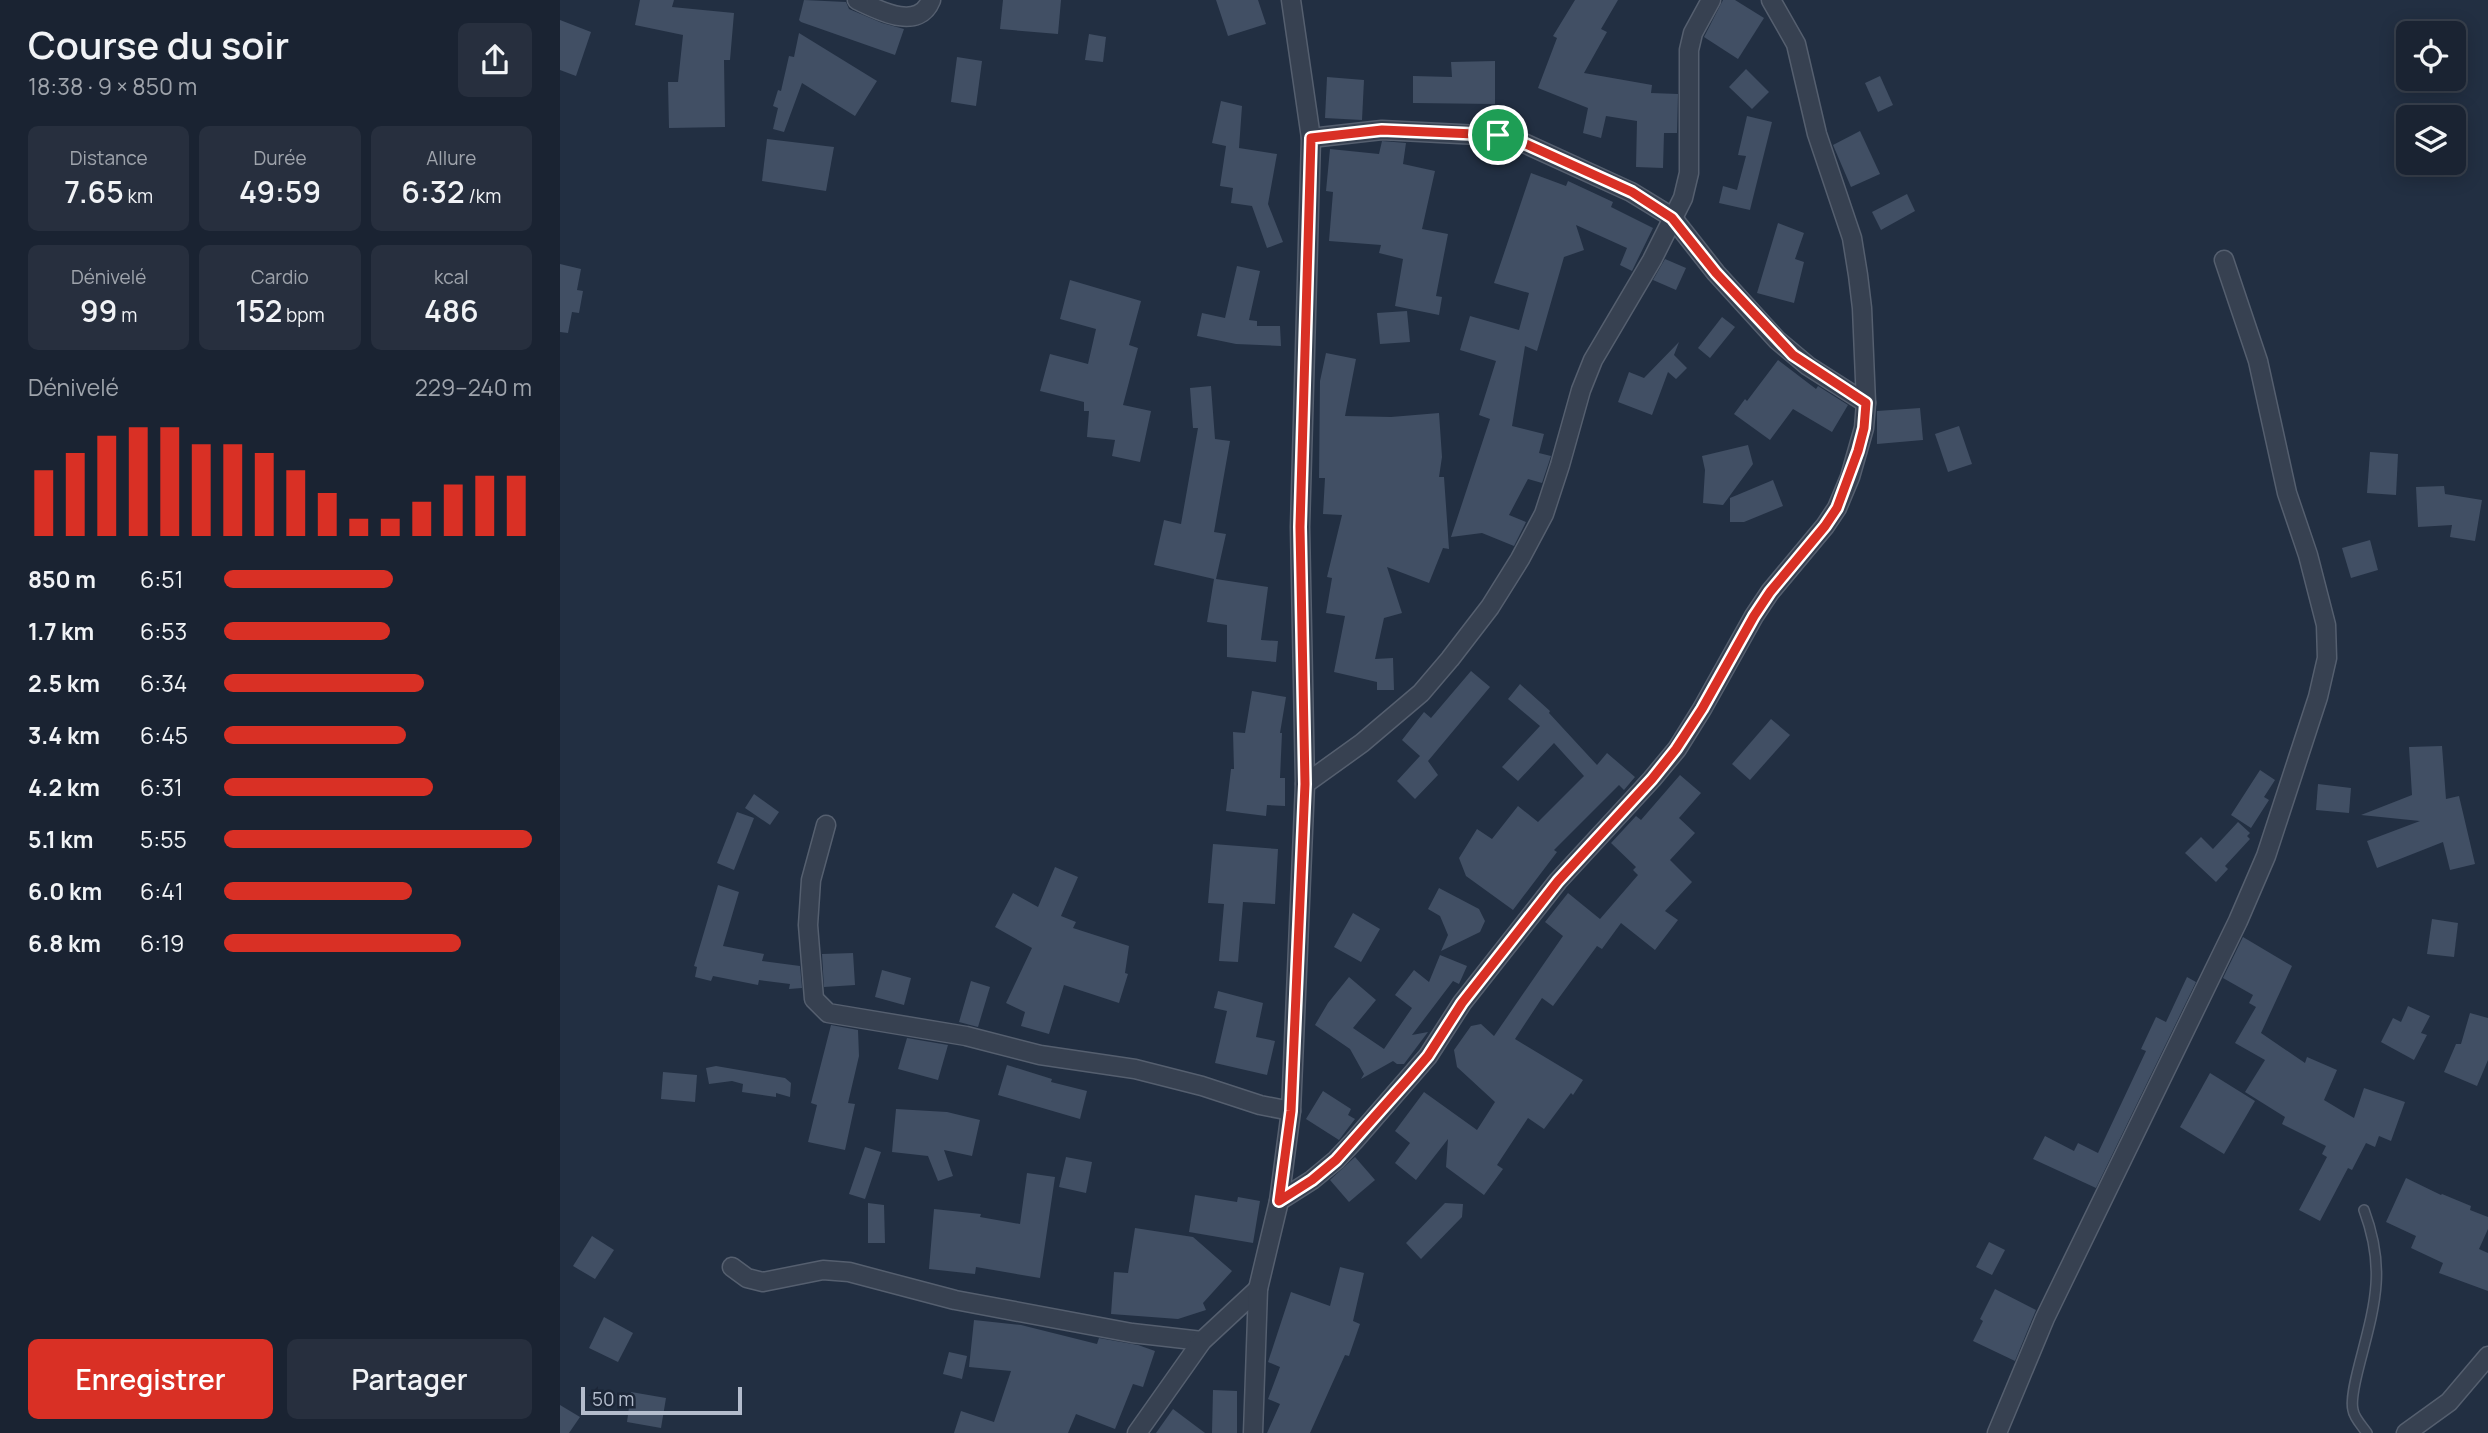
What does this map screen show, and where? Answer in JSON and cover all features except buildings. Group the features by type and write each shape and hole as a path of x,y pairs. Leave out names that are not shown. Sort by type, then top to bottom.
{"street":[{"path":"857,0 901,17 914,17 921,13 931,0"},
{"path":"1254,1433 1258,1289 1279,1201 1291,1111 1305,784 1300,527 1311,138 1291,0"},
{"path":"1305,784 1362,743 1421,693 1450,659 1503,586 1544,514 1581,390 1593,360 1652,260 1683,198 1689,173 1689,50 1693,33 1711,0"},
{"path":"1279,1201 1312,1180 1336,1160 1410,1077 1428,1056 1462,1003 1558,881 1652,779 1702,709 1770,592 1837,508 1864,428 1866,403 1862,308 1852,238 1817,134 1796,44 1771,0"},
{"path":"1311,138 1382,130 1498,135 1515,139 1632,192 1672,218 1716,273 1777,340 1808,366 1866,403"},
{"path":"1997,1433 2045,1318 2262,866 2318,697 2327,658 2326,625 2308,555 2287,493 2258,361 2224,260"},
{"path":"826,825 811,880 808,925 814,999 828,1013 967,1036 1040,1055 1135,1069 1202,1086 1260,1105 1291,1111"},
{"path":"732,1267 747,1278 763,1282 823,1270 849,1272 955,1300 1132,1333 1202,1341"},
{"path":"1137,1433 1202,1341 1258,1289"},
{"path":"2406,1433 2449,1402 2488,1356"}],"lane":[{"path":"2364,1210 2374,1237 2377,1279 2371,1323 2356,1381 2353,1410 2367,1433"}],"route":[{"path":"1382,130 1498,135 1515,139 1632,192 1672,218 1716,273 1777,340 1808,366 1866,403 1864,428 1850,477 1837,508 1770,592 1676,749 1652,779 1558,881 1462,1003 1428,1056 1354,1141 1312,1180 1279,1201 1291,1111 1305,784 1300,527 1311,138 1382,130"}]}
